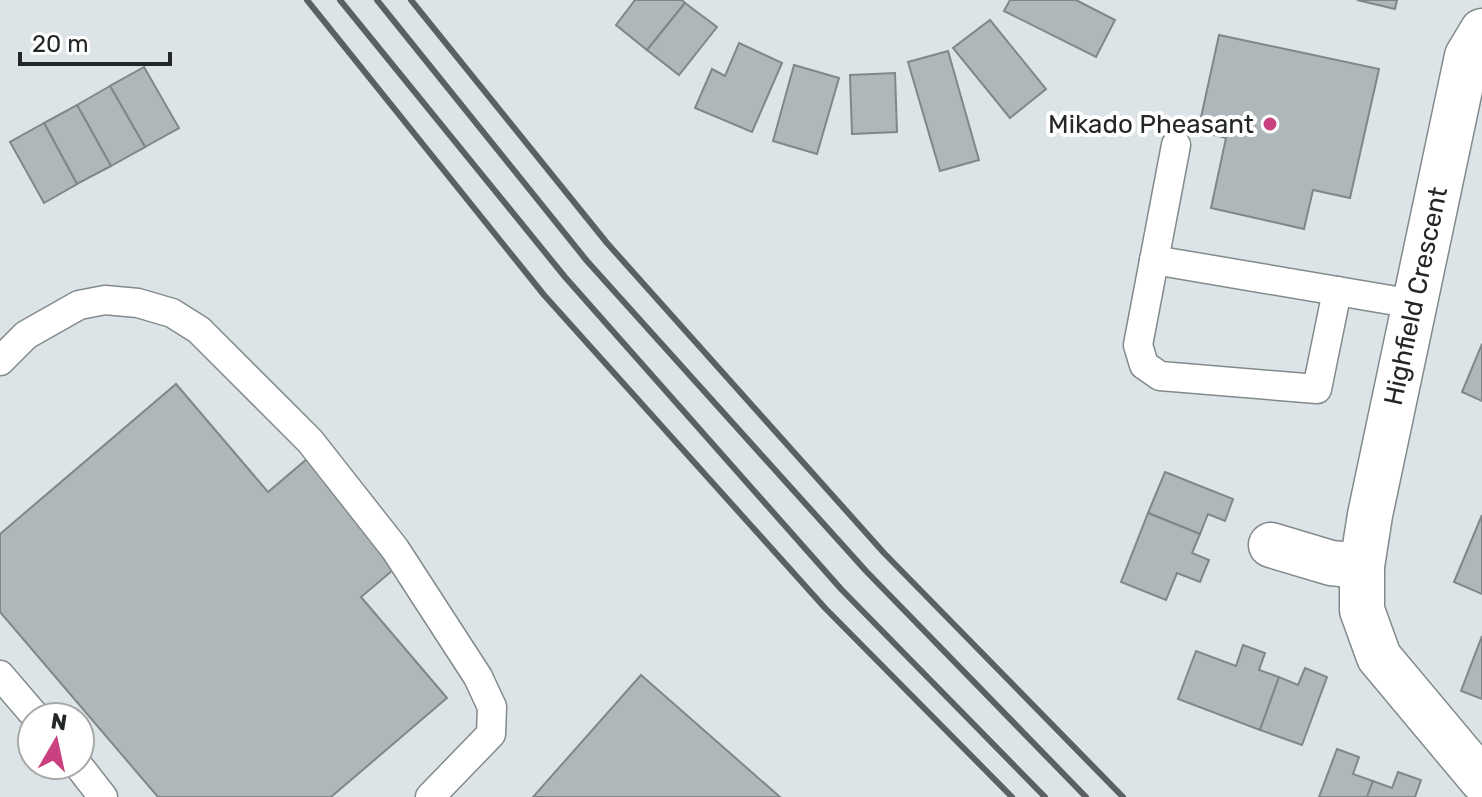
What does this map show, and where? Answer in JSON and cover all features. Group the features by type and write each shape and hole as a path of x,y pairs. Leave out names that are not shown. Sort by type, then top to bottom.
{"street":[{"name":"Highfield Crescent","path":"1482,31 1467,56 1362,566 1362,610 1379,657 1482,780"},
{"path":"1271,545 1331,563 1362,566"}],"lane":[{"path":"1176,145 1138,345 1144,365 1160,376 1317,389 1337,291"},
{"path":"1154,260 1414,304"},
{"path":"0,361 26,335 79,305 105,300 138,303 172,313 199,330 244,374 310,441 395,549 478,677 492,707 491,734 430,797"},
{"path":"0,675 22,701"},
{"path":"90,781 103,797"}],"building":[{"path":"635,0 682,0 685,3 647,50 616,25"},
{"path":"1010,0 1076,0 1115,20 1096,57 1004,11"},
{"path":"1357,0 1397,0 1395,9"},
{"path":"685,3 717,27 679,75 647,50"},
{"path":"990,20 1046,89 1010,118 953,48"},
{"path":"1219,35 1379,69 1350,198 1313,190 1304,229 1211,208 1226,138 1198,131"},
{"path":"739,43 782,63 752,132 695,108 712,69 725,76"},
{"path":"948,51 979,160 940,171 908,62"},
{"path":"794,65 839,78 817,154 773,141"},
{"path":"144,67 179,128 145,147 110,86"},
{"path":"895,73 897,132 852,134 850,75"},
{"path":"110,86 145,147 111,166 77,105"},
{"path":"77,105 111,166 77,184 44,123"},
{"path":"44,123 77,184 44,203 10,142"},
{"path":"1482,344 1482,401 1462,392"},
{"path":"176,384 268,492 307,459 399,565 361,597 447,698 331,797 158,797 96,724 96,701 76,701 0,612 0,534"},
{"path":"1165,472 1233,499 1225,521 1208,514 1200,534 1148,513"},
{"path":"1148,513 1200,534 1192,553 1209,560 1200,582 1177,573 1166,600 1121,582"},
{"path":"1482,515 1482,594 1454,582"},
{"path":"1482,636 1482,699 1461,691"},
{"path":"1243,645 1265,653 1259,670 1279,677 1260,730 1178,699 1196,651 1236,666"},
{"path":"1305,668 1327,677 1302,745 1260,730 1279,677 1298,685"},
{"path":"641,675 780,797 533,797"},
{"path":"1337,749 1359,757 1353,774 1373,781 1367,797 1319,797"},
{"path":"1398,772 1421,780 1415,797 1367,797 1373,781 1392,788"}],"railway":[{"path":"307,0 544,295 825,608 1012,797"},
{"path":"340,0 565,277 841,589 1045,797"},
{"path":"377,0 587,261 866,571 1086,797"},
{"path":"411,0 607,243 884,553 1123,797"}],"place":[{"name":"Mikado Pheasant","path":"1270,124"}]}
